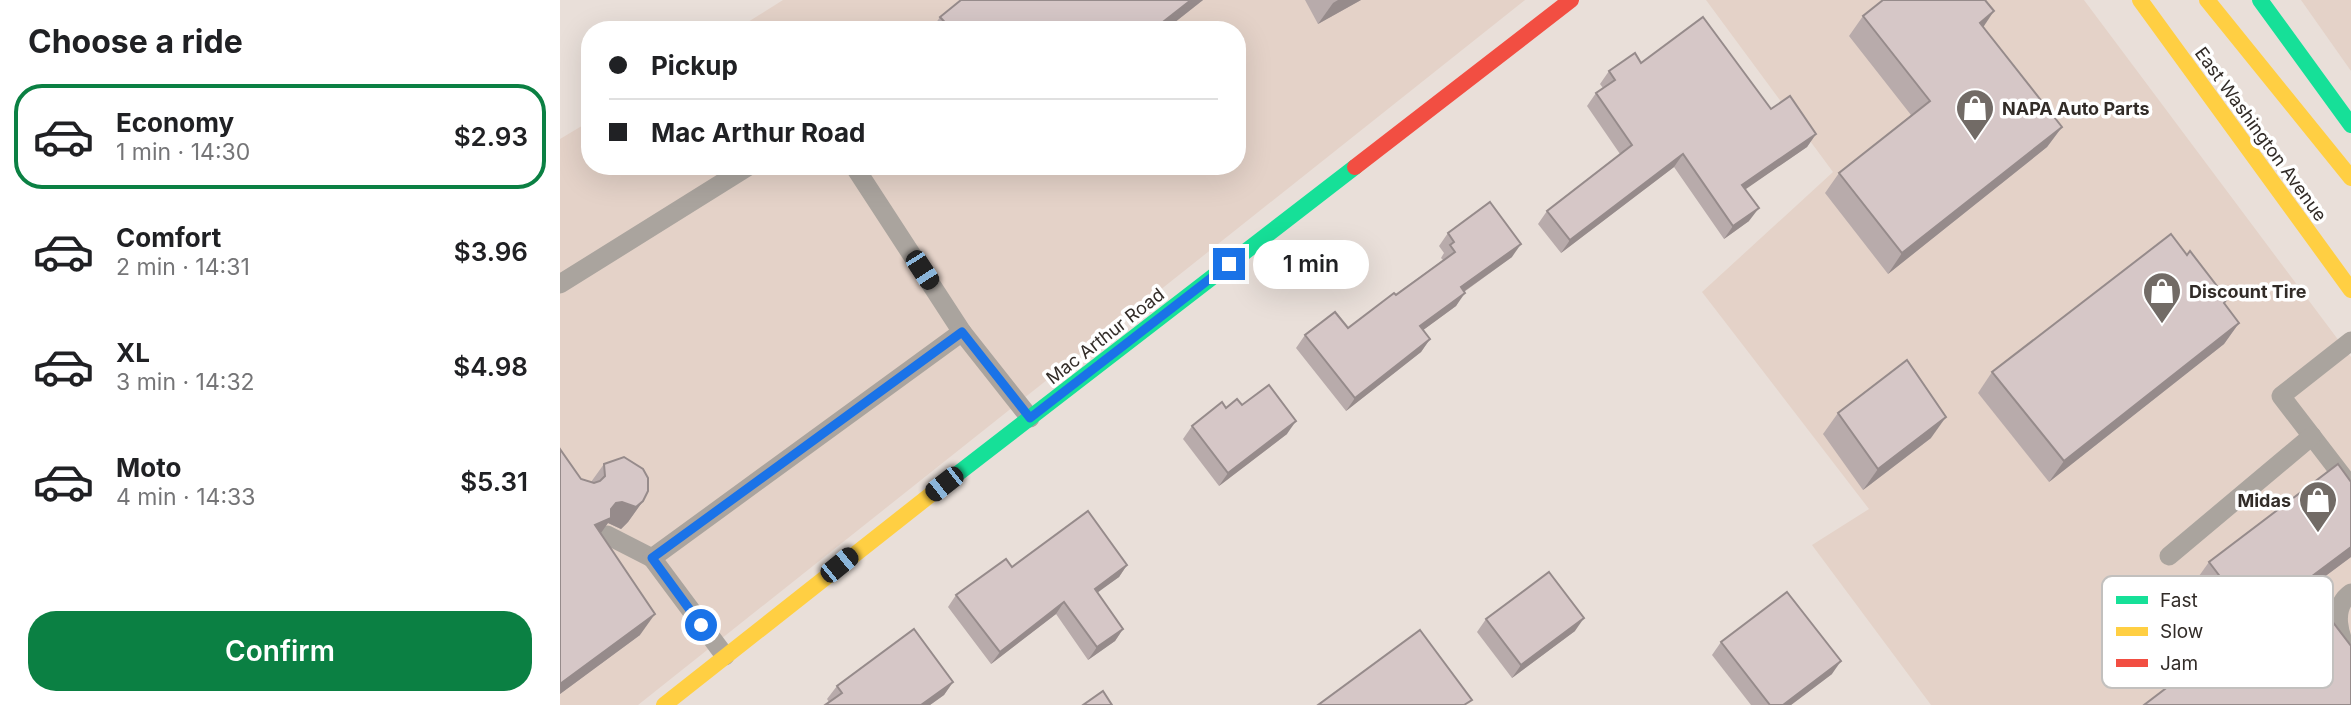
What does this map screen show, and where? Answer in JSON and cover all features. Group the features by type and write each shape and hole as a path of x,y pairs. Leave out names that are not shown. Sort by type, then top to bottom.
{"street":[{"name":"Mac Arthur Road","path":"664,705 1571,0"},
{"name":"East Washington Avenue","path":"2140,0 2351,290"},
{"path":"2207,0 2351,178"},
{"path":"2260,0 2351,125"}],"lane":[{"path":"560,284 735,175"},
{"path":"859,175 962,332 1030,418"},
{"path":"652,558 962,332"},
{"path":"2351,341 2281,396 2351,487"},
{"path":"2169,556 2312,436"},
{"path":"607,535 652,558 725,656"},
{"path":"2351,593 2344,598 2340,612 2339,638 2351,655"}],"shaded area":[{"path":"783,0 1525,0 638,705 560,705 560,139 581,126 581,175 1246,175 1246,21 749,21"},
{"path":"1706,0 2084,0 2351,357 2351,705 1931,705 1812,545 1869,509 1702,292 1833,172"},
{"path":"2301,0 2351,0 2351,71"}],"building":[{"path":"961,0 1191,0 1164,21 944,21 940,17"},
{"path":"1883,0 1985,0 1994,11 1980,23 2062,127 1902,253 1839,173 1930,101 1863,16"},
{"path":"1703,17 1771,109 1790,96 1816,134 1742,185 1759,208 1733,226 1683,154 1570,240 1547,211 1632,145 1596,93 1615,80 1609,71 1635,53 1641,63"},
{"path":"1490,202 1521,244 1461,287 1465,293 1420,326 1430,339 1355,398 1305,335 1335,312 1348,328 1394,293 1396,295 1455,252 1450,245 1454,242 1448,233"},
{"path":"2171,234 2187,255 2190,251 2227,299 2224,303 2239,323 2064,461 1992,372"},
{"path":"1907,360 1946,417 1878,469 1838,413"},
{"path":"1269,385 1296,421 1228,473 1192,426 1222,402 1226,408 1237,399 1242,405"},
{"path":"560,449 581,479 594,483 605,476 604,464 624,457 643,469 648,478 648,491 643,501 636,507 622,502 616,503 611,509 611,518 595,525 655,614 560,684"},
{"path":"2338,464 2351,482 2351,547 2312,576 2220,576 2209,562"},
{"path":"1088,511 1127,565 1095,589 1123,629 1097,647 1064,602 1000,652 956,595 1006,559 1012,567"},
{"path":"1549,572 1584,618 1521,665 1486,619"},
{"path":"1787,592 1841,661 1783,705 1770,705 1721,642"},
{"path":"2333,622 2351,646 2351,705 2144,705 2166,688 2333,688"},
{"path":"914,629 953,682 921,705 825,705 842,693 837,686"},
{"path":"1420,630 1472,700 1464,705 1318,705"},
{"path":"1103,691 1112,705 1083,705"}],"traffic: fast":[{"path":"2260,0 2351,125"},
{"path":"934,492 1355,167"}],"traffic: slow":[{"path":"2140,0 2351,290"},
{"path":"2207,0 2351,178"},
{"path":"664,705 934,492"}],"traffic: jam":[{"path":"1355,167 1571,0"}],"place":[{"name":"NAPA Auto Parts","path":"1975,142"},
{"name":"Discount Tire","path":"2162,325"},
{"name":"Midas","path":"2318,534"}],"route":[{"path":"701,625 652,558 962,332 1030,418 1229,264"}]}
